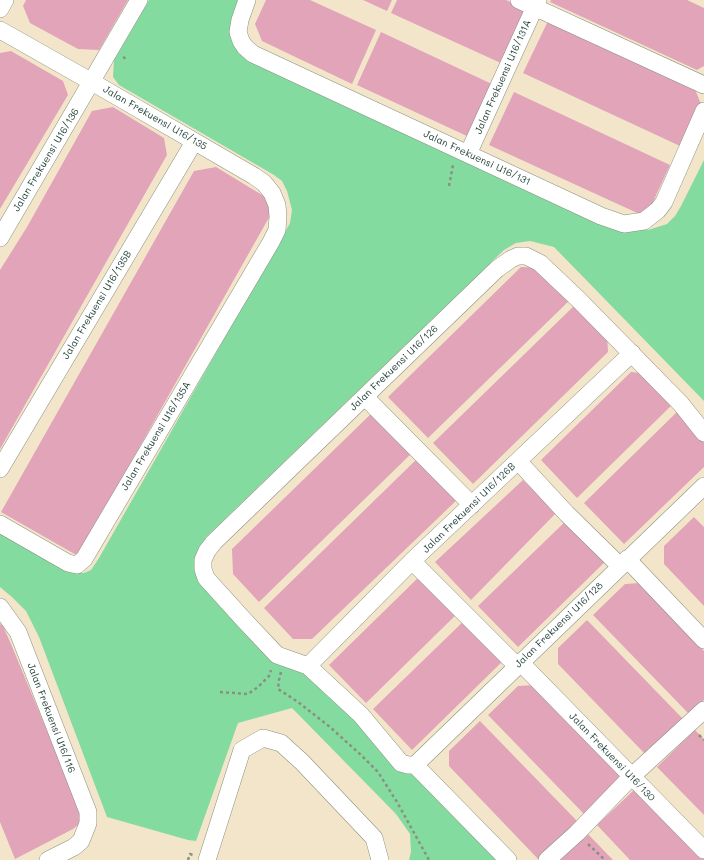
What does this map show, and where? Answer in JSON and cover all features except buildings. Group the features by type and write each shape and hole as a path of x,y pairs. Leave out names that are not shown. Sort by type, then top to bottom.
{"street":[{"path":"0,9 5,0"},
{"name":"Jalan Frekuensi U16/136","path":"0,238 139,0"},
{"name":"Jalan Frekuensi U16/131","path":"247,0 240,20 238,32 245,47 253,54 601,216 624,224 644,221 650,218 664,202 704,112"},
{"path":"519,0 537,4 704,85"},
{"name":"Jalan Frekuensi U16/131A","path":"462,152 537,4"},
{"name":"Jalan Frekuensi U16/135","path":"0,30 264,183 272,193 277,205 277,230"},
{"name":"Jalan Frekuensi U16/135B","path":"0,469 194,142"},
{"name":"Jalan Frekuensi U16/135A","path":"0,524 72,564 77,564 84,559 272,242 277,230"},
{"name":"Jalan Frekuensi U16/126","path":"308,666 281,657 244,620 206,578 203,569 207,551 214,542 365,398 497,268 511,259 518,256 526,256 540,263 632,353 681,404 704,433"},
{"name":"Jalan Frekuensi U16/126B","path":"308,666 412,562 632,353"},
{"path":"365,398 472,505"},
{"path":"518,461 567,514 624,563 704,640"},
{"name":"Jalan Frekuensi U16/128","path":"414,765 704,486"},
{"name":"Jalan Frekuensi U16/130","path":"412,562 519,664 704,850"},
{"name":"Jalan Frekuensi U16/116","path":"0,607 18,632 88,812 88,824 81,841 74,847 48,860"},
{"path":"308,666 361,715 401,763 414,765 508,860"},
{"path":"546,860 577,832 631,777 704,710"},
{"path":"207,860 242,750 263,738 281,743 302,762 374,838 380,860"}],"path":[{"path":"449,186 462,152"},
{"path":"220,692 248,694 269,676 281,657"},
{"path":"281,657 278,689 298,702 330,727 378,772 398,802 429,860"},
{"path":"577,832 605,860"}],"green space":[{"path":"149,0 243,0 238,13 251,51 629,228 648,230 667,224 675,216 681,206 704,160 704,401 554,247 530,241 516,243 504,250 206,537 200,553 200,570 267,654 308,665 502,860 409,860 411,852 410,834 396,814 292,708 238,723 196,841 107,817 39,637 26,611 0,587 0,531 71,573 84,573 91,570 290,223 292,210 287,191 282,181 119,85 113,77 114,60"}]}
